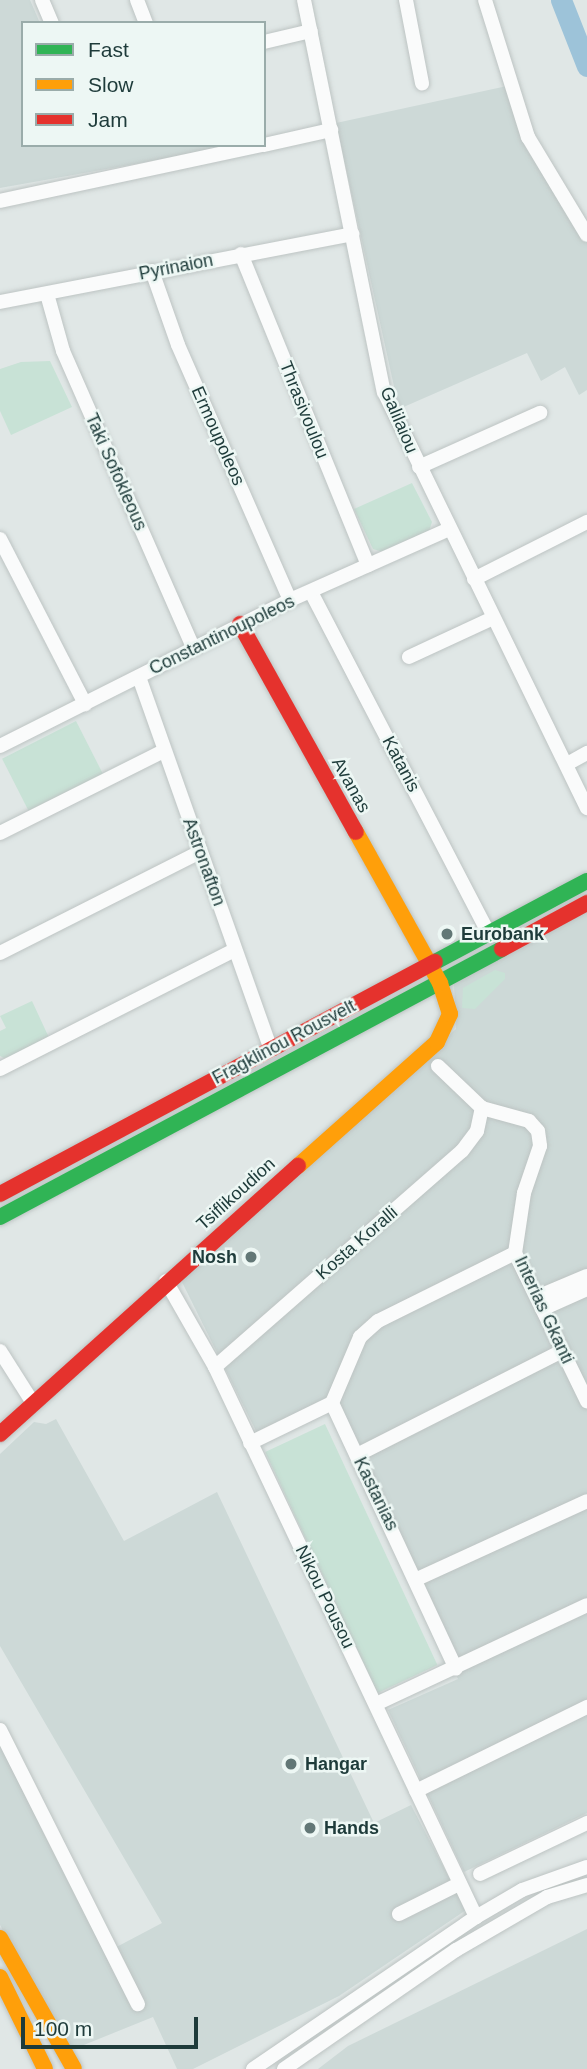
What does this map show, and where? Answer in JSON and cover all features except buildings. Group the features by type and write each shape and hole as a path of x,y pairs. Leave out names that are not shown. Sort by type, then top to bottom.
{"main road":[{"name":"Avanas","path":"240,624 429,966"},
{"name":"Fragklinou Rousvelt","path":"0,1195 270,1047 490,936 587,881"},
{"name":"Fragklinou Rousvelt","path":"0,1217 275,1066 440,983 587,902"},
{"name":"Tsiflikoudion","path":"0,1434 166,1281 437,1042 450,1014 440,983 429,966"},
{"path":"0,1938 74,2069"},
{"path":"0,1977 45,2069"}],"street":[{"path":"42,0 51,21"},
{"path":"137,0 145,21"},
{"name":"Galilaiou","path":"304,0 384,392 447,530 587,808"},
{"path":"406,0 422,83"},
{"path":"485,0 528,137 587,234"},
{"path":"266,42 311,31"},
{"path":"266,144 331,130"},
{"path":"0,201 254,147"},
{"name":"Pyrinaion","path":"0,302 352,234"},
{"name":"Thrasivoulou","path":"241,254 368,565"},
{"name":"Ermoupoleos","path":"152,271 178,345 290,600"},
{"name":"Taki Sofokleous","path":"47,294 63,351 193,647"},
{"path":"419,467 540,413"},
{"path":"474,579 587,523"},
{"name":"Constantinoupoleos","path":"0,746 240,624 447,530"},
{"path":"0,539 85,704"},
{"name":"Katanis","path":"311,592 490,936"},
{"path":"409,657 493,618"},
{"name":"Astronafton","path":"139,677 270,1047"},
{"path":"0,833 164,751"},
{"path":"567,764 587,753"},
{"path":"0,953 200,852"},
{"path":"1,1067 235,950"},
{"name":"Interias Gkanti","path":"438,1066 482,1108 529,1121 538,1131 540,1146 524,1193 515,1253 587,1401"},
{"name":"Kosta Koralli","path":"215,1367 462,1150 477,1131 482,1108"},
{"path":"250,1443 332,1403 360,1337 378,1321 515,1253"},
{"path":"540,1303 587,1276"},
{"name":"Nikou Pousou","path":"166,1281 215,1367 476,1917"},
{"path":"540,1303 587,1289"},
{"path":"0,1351 33,1402"},
{"path":"357,1455 562,1351"},
{"name":"Kastanias","path":"332,1403 417,1579 456,1669"},
{"path":"417,1579 587,1500"},
{"path":"376,1704 456,1669 587,1605"},
{"path":"416,1791 587,1707"},
{"path":"0,1730 138,2004"},
{"path":"480,1874 587,1823"},
{"path":"253,2069 476,1917 522,1890 587,1867"},
{"path":"399,1914 459,1884"},
{"path":"284,2069 456,1950 547,1897 587,1885"}],"shaded area":[{"path":"0,0 30,0 39,21 21,21 21,147 230,147 0,188"},
{"path":"507,86 574,225 587,242 587,390 579,395 565,367 541,381 527,353 399,409 336,123"},
{"path":"587,911 587,1813 464,1872 388,1710 458,1679 327,1399 257,1433 180,1278 456,1029 454,984"},
{"path":"56,1419 124,1541 217,1492 374,1823 411,1805 466,1910 339,1996 193,2069 177,2069 153,2017 69,2051 0,1925 0,1744 107,1952 162,1923 0,1646 0,1454 34,1422 46,1424"},
{"path":"587,1929 587,2069 318,2069 348,2046"}],"green space":[{"path":"50,361 72,407 11,435 0,411 0,369 21,362"},
{"path":"412,483 432,522 428,534 386,553 373,549 354,509"},
{"path":"76,721 104,776 30,814 2,759"},
{"path":"495,970 505,973 505,979 475,1009 462,1008 463,988"},
{"path":"32,1001 51,1042 4,1058 0,1056 0,1031 6,1028 0,1016"},
{"path":"325,1424 437,1665 378,1693 265,1452"}],"waterway":[{"path":"561,0 587,66"}],"traffic: fast":[{"path":"435,962 587,881"},
{"path":"0,1217 502,949"}],"traffic: slow":[{"path":"298,1166 437,1042 450,1014 440,983 356,832"},
{"path":"0,1938 74,2069"},
{"path":"0,1977 45,2069"}],"traffic: jam":[{"path":"240,624 356,832"},
{"path":"502,949 587,903"},
{"path":"0,1194 435,962"},
{"path":"0,1434 298,1166"}],"place":[{"name":"Eurobank","path":"447,934"},
{"name":"Nosh","path":"251,1257"},
{"name":"Hangar","path":"291,1764"},
{"name":"Hands","path":"310,1828"}]}
